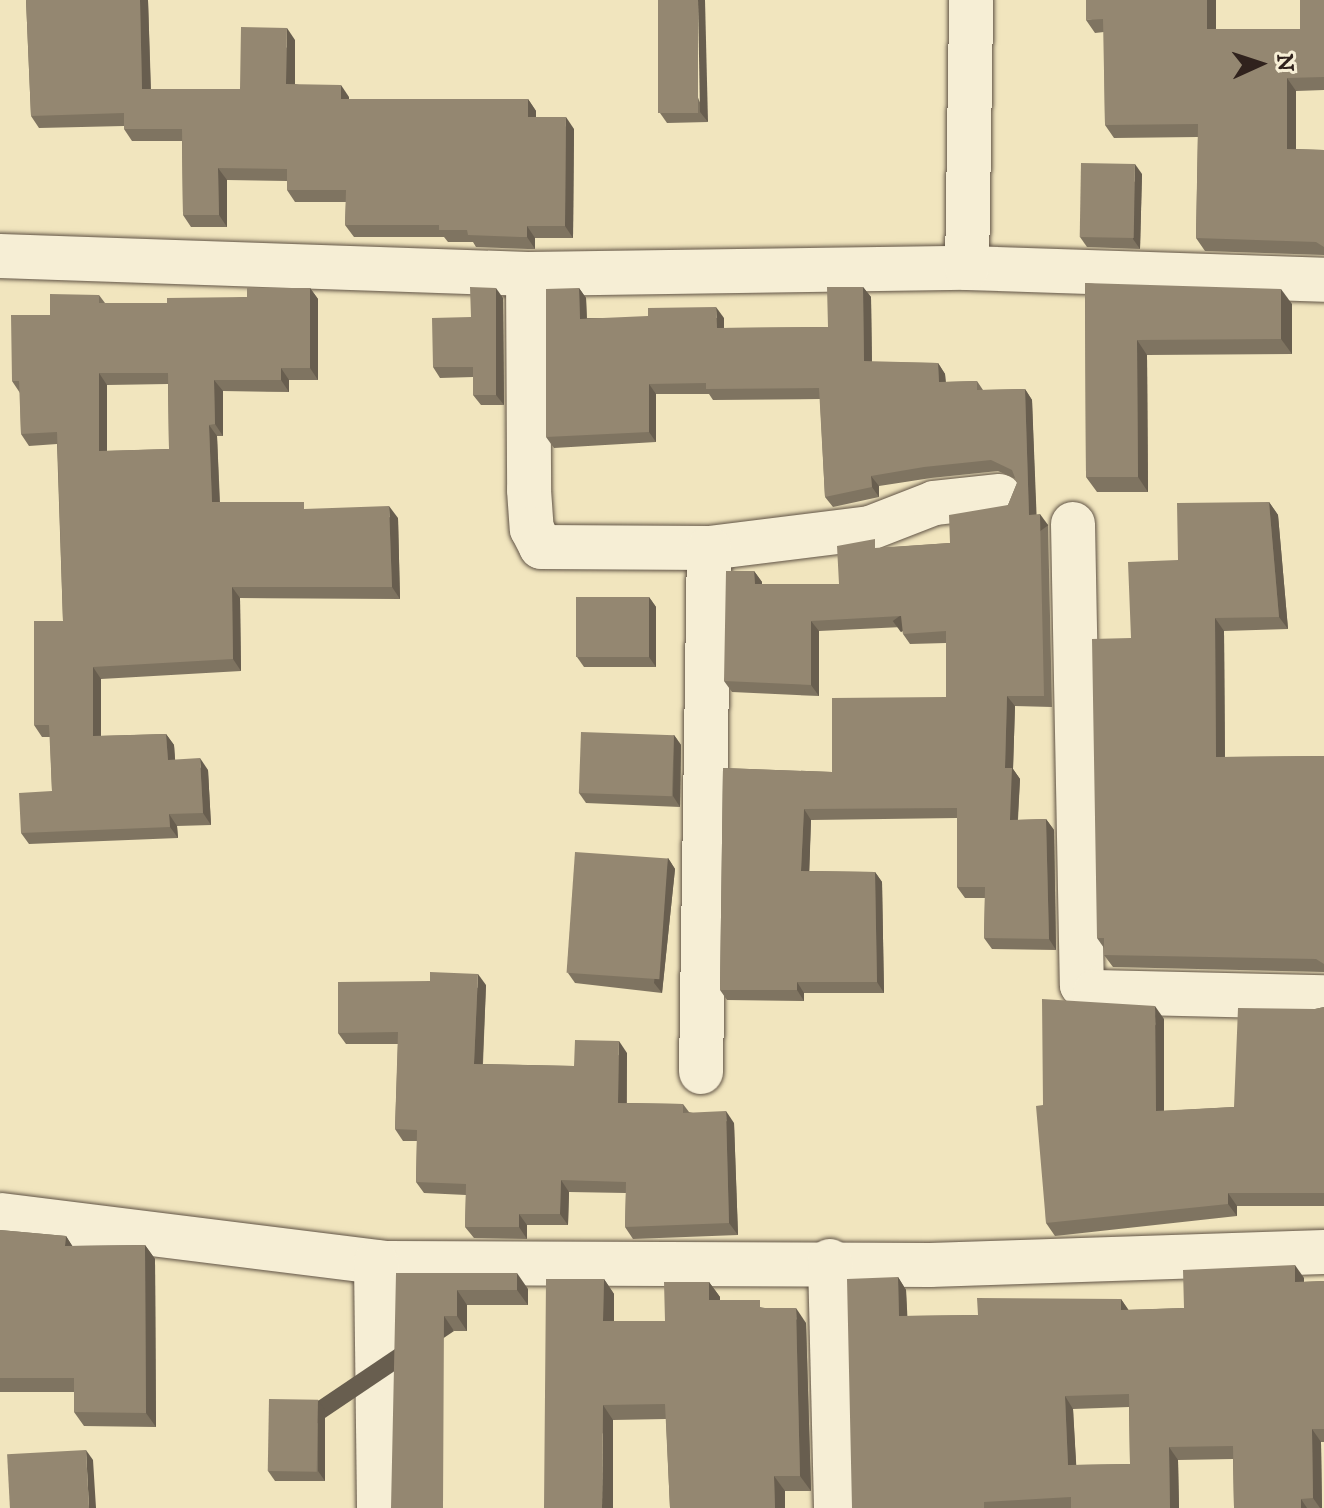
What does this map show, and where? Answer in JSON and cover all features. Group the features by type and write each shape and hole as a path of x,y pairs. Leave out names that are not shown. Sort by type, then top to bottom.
{"street":[{"path":"967,268 971,0"},
{"path":"0,256 528,274 967,268 1324,280"},
{"path":"528,274 529,490 535,542 551,551 709,548 870,528 902,511 934,503 1000,496"},
{"path":"1073,524 1082,985 1095,992 1324,997"},
{"path":"701,1072 709,548"},
{"path":"0,1215 376,1262 830,1261 930,1265 1324,1252"},
{"path":"830,1261 836,1508"},
{"path":"376,1262 379,1508"}],"building":[{"path":"26,0 140,0 142,89 240,89 241,27 287,28 286,84 341,85 341,99 528,99 528,117 566,117 565,226 527,226 527,237 520,237 468,235 467,230 439,230 439,225 345,225 346,190 287,190 287,169 218,168 219,215 183,215 182,129 124,129 124,113 31,116"},
{"path":"658,0 698,0 698,113 658,113"},
{"path":"1086,0 1207,0 1207,29 1300,29 1300,0 1324,0 1324,77 1287,78 1287,149 1324,150 1324,247 1316,242 1196,238 1198,124 1105,125 1103,19 1086,20"},
{"path":"1081,163 1135,164 1134,238 1080,237"},
{"path":"1085,283 1281,289 1281,339 1137,340 1138,477 1086,477"},
{"path":"470,287 496,288 496,395 473,395 473,367 433,367 432,318 471,317"},
{"path":"827,287 863,287 864,361 938,363 939,382 977,381 977,390 1025,389 1029,515 1040,514 1044,696 1007,696 1005,768 1012,768 1010,820 1046,819 1049,939 984,938 985,887 957,887 957,808 804,809 801,871 875,872 877,982 797,982 797,990 720,990 723,768 832,772 832,698 946,697 946,631 903,634 901,616 811,621 811,685 724,681 726,571 754,571 755,584 839,584 837,546 875,539 875,548 950,543 949,515 1008,505 1017,483 1012,470 991,460 871,476 872,487 825,497 819,388 706,389 706,383 649,384 649,432 546,437 546,289 579,288 580,319 648,316 648,308 716,307 717,328 828,327"},
{"path":"247,288 310,288 310,368 281,368 281,380 214,380 215,424 209,425 212,502 304,502 304,509 389,506 392,587 232,587 233,659 93,667 93,736 166,734 168,760 200,758 203,813 169,814 170,827 21,833 19,793 52,791 49,725 34,725 34,621 63,621 57,432 21,434 19,381 12,381 11,315 50,315 50,294 99,295 99,303 167,303 167,298 247,297","holes":["99,373 168,373 169,449 99,451"]},
{"path":"1269,502 1279,617 1215,618 1216,757 1324,756 1324,964 1316,959 1104,955 1104,938 1097,938 1092,639 1131,638 1128,562 1178,560 1177,503"},
{"path":"576,597 649,597 649,657 576,657"},
{"path":"581,732 674,735 672,796 579,793"},
{"path":"575,852 668,858 659,979 567,973"},
{"path":"430,972 478,974 474,1064 574,1066 575,1040 619,1041 618,1103 683,1104 683,1113 726,1111 729,1223 625,1227 626,1182 561,1180 560,1214 519,1214 519,1227 465,1227 466,1184 416,1182 417,1130 395,1129 398,1032 338,1033 338,982 430,981"},
{"path":"1042,999 1155,1006 1156,1111 1234,1107 1238,1008 1324,1007 1324,1193 1228,1193 1228,1204 1046,1223 1036,1106 1043,1105"},
{"path":"0,1230 66,1236 65,1246 145,1245 146,1413 74,1412 74,1378 0,1378"},
{"path":"1295,1265 1295,1282 1324,1281 1324,1429 1312,1429 1313,1498 1301,1499 1301,1508 1234,1508 1233,1446 1169,1447 1170,1508 1071,1508 1071,1497 984,1502 984,1508 852,1508 847,1279 898,1277 899,1316 978,1315 977,1298 1121,1299 1121,1310 1184,1308 1183,1270","holes":["1129,1394 1130,1464 1068,1465 1065,1396"]},
{"path":"396,1273 517,1273 517,1290 457,1290 457,1316 444,1316 443,1508 391,1508"},
{"path":"546,1279 604,1279 603,1321 665,1321 664,1282 709,1282 709,1300 760,1300 760,1308 796,1308 800,1476 774,1476 775,1508 670,1508 665,1404 603,1405 602,1508 544,1508"},
{"path":"269,1399 318,1400 317,1472 268,1471"},
{"path":"86,1450 89,1508 10,1508 7,1454"}]}
